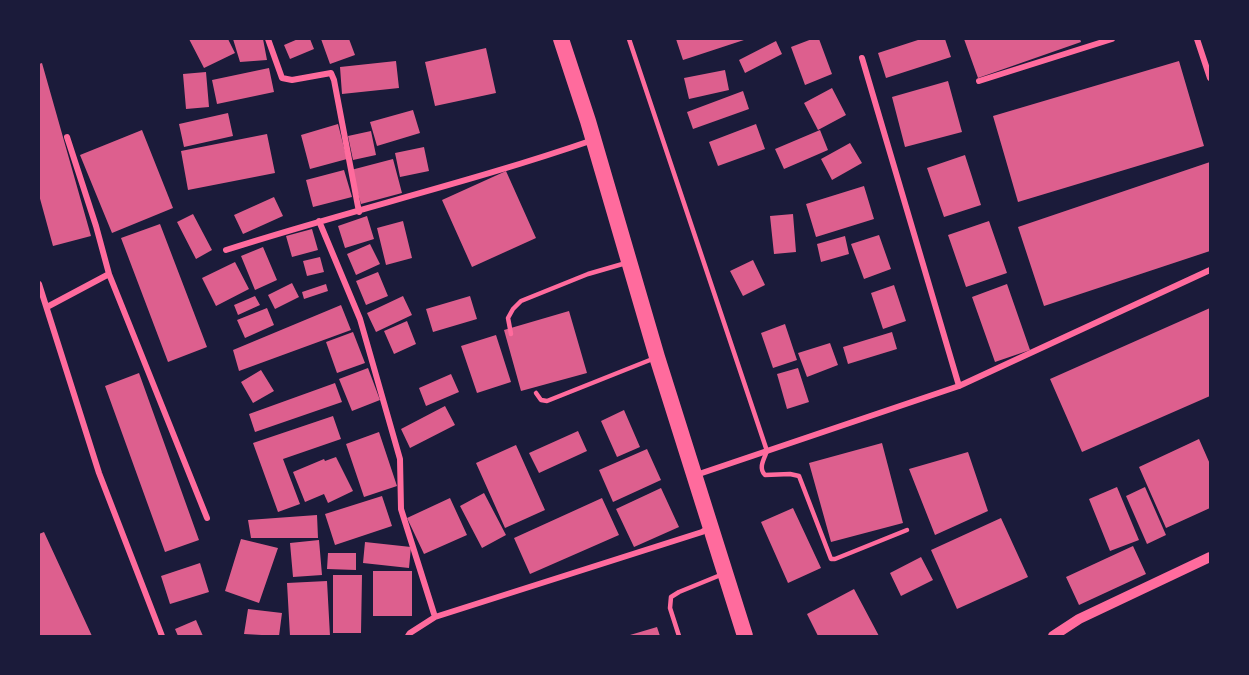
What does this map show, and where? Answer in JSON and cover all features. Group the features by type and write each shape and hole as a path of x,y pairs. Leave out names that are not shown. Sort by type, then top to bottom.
{"highway":[{"path":"561,39 594,140 657,357 745,636"}],"street":[{"path":"268,39 282,78 292,80 331,73 359,212"},
{"path":"979,81 1112,39"},
{"path":"1197,39 1210,78"},
{"path":"862,58 959,386"},
{"path":"67,137 109,274 207,518"},
{"path":"226,250 594,140"},
{"path":"319,221 360,319 400,459 401,509 435,617"},
{"path":"694,476 959,386 1210,270"},
{"path":"47,307 109,274"},
{"path":"39,284 99,473 162,636"},
{"path":"408,636 435,617 702,532 711,527"},
{"path":"1053,636 1079,619 1210,557"}],"lane":[{"path":"629,39 767,451 761,469 765,475 799,476 831,559 835,560 907,530"},
{"path":"511,334 508,318 513,309 522,301 588,274 628,262"},
{"path":"536,393 541,400 548,401 657,357"},
{"path":"679,636 670,608 671,597 725,573"}],"building":[{"path":"189,39 228,39 235,53 204,68"},
{"path":"233,39 263,39 267,60 240,62"},
{"path":"298,39 310,39 314,49 290,59 284,45"},
{"path":"321,39 349,39 355,55 330,64"},
{"path":"676,39 747,39 683,60"},
{"path":"812,39 819,39 832,74 805,85 791,47"},
{"path":"921,39 945,39 951,57 886,78 878,53"},
{"path":"964,39 1080,39 1081,42 978,78"},
{"path":"776,41 782,54 745,73 739,60"},
{"path":"486,48 496,93 435,106 425,62"},
{"path":"396,61 399,88 342,94 340,67"},
{"path":"1179,61 1204,146 1018,202 993,116"},
{"path":"42,63 91,236 53,246 39,195 39,64"},
{"path":"269,68 274,92 217,104 212,80"},
{"path":"725,70 729,90 689,99 684,78"},
{"path":"206,72 209,107 186,109 183,74"},
{"path":"948,81 962,132 905,147 892,97"},
{"path":"832,88 846,115 818,130 804,103"},
{"path":"743,91 749,109 693,129 687,112"},
{"path":"413,110 420,133 377,146 370,122"},
{"path":"228,113 233,136 184,147 179,124"},
{"path":"338,124 347,159 310,169 301,135"},
{"path":"756,124 765,149 718,166 709,142"},
{"path":"142,130 173,208 112,233 80,155"},
{"path":"820,130 828,150 784,169 775,149"},
{"path":"371,131 376,155 353,160 348,136"},
{"path":"267,134 275,173 188,190 181,151"},
{"path":"850,143 862,163 832,180 821,159"},
{"path":"424,147 429,171 400,177 395,153"},
{"path":"965,155 981,205 944,217 927,168"},
{"path":"393,159 402,193 361,204 351,170"},
{"path":"1210,162 1210,251 1044,306 1018,227"},
{"path":"344,170 352,197 313,207 306,180"},
{"path":"506,171 536,238 472,267 442,200"},
{"path":"864,186 874,219 816,237 806,204"},
{"path":"274,197 283,216 243,234 234,215"},
{"path":"193,214 212,250 196,259 177,222"},
{"path":"793,214 796,252 774,254 770,216"},
{"path":"367,216 374,239 345,248 338,226"},
{"path":"403,221 412,258 386,265 377,228"},
{"path":"989,221 1007,273 966,287 948,235"},
{"path":"160,224 207,347 168,362 121,238"},
{"path":"312,229 318,250 292,257 286,236"},
{"path":"879,235 891,269 864,279 851,244"},
{"path":"845,236 849,254 821,262 817,244"},
{"path":"370,244 380,264 356,275 347,254"},
{"path":"263,247 277,280 255,290 241,256"},
{"path":"320,257 324,272 307,276 303,261"},
{"path":"753,260 765,285 743,296 730,271"},
{"path":"235,262 249,289 216,306 202,278"},
{"path":"378,272 388,296 366,305 356,281"},
{"path":"292,283 299,297 275,309 268,295"},
{"path":"326,284 328,291 304,299 302,292"},
{"path":"1007,284 1030,350 995,362 972,297"},
{"path":"894,285 906,321 883,329 871,293"},
{"path":"255,296 260,305 238,315 234,305"},
{"path":"403,296 412,315 376,332 367,313"},
{"path":"470,296 477,319 433,332 426,309"},
{"path":"341,305 351,330 239,371 233,350"},
{"path":"267,308 274,325 245,338 237,320"},
{"path":"1210,308 1210,396 1082,452 1050,379"},
{"path":"569,311 587,373 521,391 504,330"},
{"path":"407,321 416,344 394,354 384,331"},
{"path":"785,324 797,360 773,368 761,333"},
{"path":"353,332 365,363 337,373 326,342"},
{"path":"892,332 897,349 848,364 843,347"},
{"path":"496,335 511,382 477,393 461,346"},
{"path":"830,343 838,365 807,377 798,353"},
{"path":"368,368 380,400 352,411 339,379"},
{"path":"798,368 809,402 787,409 777,374"},
{"path":"261,370 274,391 253,403 241,382"},
{"path":"139,373 199,540 165,552 105,386"},
{"path":"451,374 459,392 426,406 419,388"},
{"path":"335,383 342,402 255,432 249,414"},
{"path":"445,406 455,425 410,448 401,429"},
{"path":"624,410 640,447 617,457 601,421"},
{"path":"333,416 341,439 283,459 300,504 278,512 253,443"},
{"path":"578,431 587,451 539,473 529,453"},
{"path":"379,432 397,486 364,497 346,444"},
{"path":"1199,439 1210,464 1210,508 1166,528 1139,467"},
{"path":"882,443 903,523 831,542 809,463"},
{"path":"516,445 545,510 505,528 476,463"},
{"path":"647,449 661,480 613,502 599,470"},
{"path":"968,452 988,511 935,535 909,469"},
{"path":"336,457 353,491 328,503 324,494 305,502 293,472 324,459 325,461"},
{"path":"1117,487 1139,540 1110,551 1089,499"},
{"path":"1145,487 1166,535 1147,544 1126,496"},
{"path":"661,488 679,527 634,547 616,509"},
{"path":"484,493 506,535 482,548 460,506"},
{"path":"382,496 392,526 335,545 325,514"},
{"path":"450,498 467,535 424,554 407,518"},
{"path":"602,498 619,535 530,574 514,538"},
{"path":"793,508 821,568 788,583 761,522"},
{"path":"317,515 318,538 251,538 248,520"},
{"path":"1001,518 1028,577 957,609 931,550"},
{"path":"44,532 92,636 39,636 39,534"},
{"path":"241,539 278,548 259,603 225,591"},
{"path":"319,540 322,575 293,577 290,543"},
{"path":"365,542 411,547 409,568 363,563"},
{"path":"1133,546 1146,574 1079,605 1066,577"},
{"path":"328,553 356,553 356,570 327,569"},
{"path":"921,557 933,580 901,596 890,573"},
{"path":"200,563 209,592 170,604 161,576"},
{"path":"373,571 412,571 412,616 373,616"},
{"path":"333,575 362,575 361,633 333,633"},
{"path":"327,581 330,636 290,636 287,583"},
{"path":"854,589 879,636 818,636 807,614"},
{"path":"248,609 282,613 279,636 244,634"},
{"path":"196,620 203,636 178,636 175,629"},
{"path":"657,627 660,636 630,636 630,635"}]}
